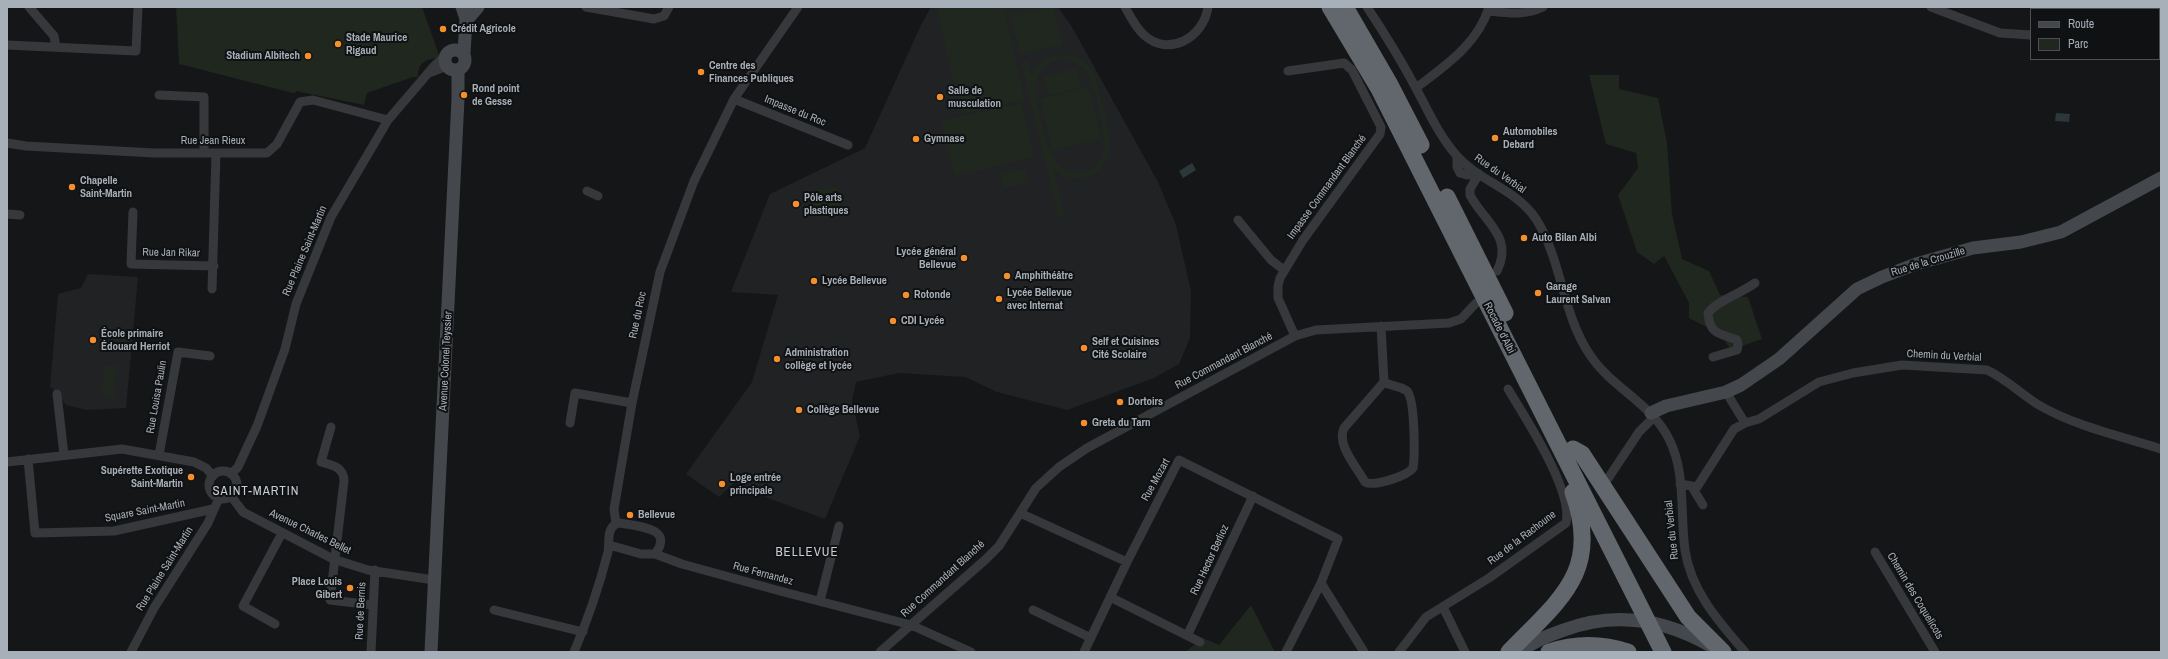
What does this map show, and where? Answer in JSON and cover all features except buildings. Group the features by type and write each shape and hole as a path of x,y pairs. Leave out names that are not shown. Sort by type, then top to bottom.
{"highway":[{"name":"Rocade d'Albi","path":"1330,7 1379,89 1663,652"},
{"name":"Rocade d'Albi","path":"1345,7 1389,82 1676,652"},
{"path":"1509,652 1554,608 1568,589 1579,563 1582,548 1582,528 1578,508 1561,462 1557,442"},
{"path":"1573,449 1582,454 1688,617 1723,652"},
{"path":"1549,652 1577,645 1595,644 1628,652"}],"main road":[{"name":"Avenue Colonel Teyssier","path":"454,59 466,21 461,7"},
{"name":"Avenue Colonel Teyssier","path":"432,652 434,580 445,383 454,59 461,7"},
{"path":"466,21 478,7"},
{"name":"Rue de la Crouzille","path":"1653,415 1666,406 1726,392 1760,374 1779,359 1857,289 1916,264 1973,248 2021,242 2061,232 2161,178"},
{"path":"1520,652 1534,642 1559,631 1591,621 1620,618 1653,621 1689,633 1718,652"},
{"path":"1532,652 1559,631"}],"street":[{"path":"29,7 54,36 56,47"},
{"path":"7,45 136,51 138,7"},
{"path":"586,7 654,19 664,16 669,7"},
{"name":"Rue du Roc","path":"574,652 600,584 609,545 610,531 612,526 616,524 614,509 632,402 660,272 694,181 734,99 798,7"},
{"path":"1125,7 1144,36 1166,44 1182,42 1199,31 1207,16 1208,7"},
{"name":"Rue du Verbial","path":"1367,7 1416,88 1442,136 1457,156 1479,174 1504,188 1519,200 1534,217 1546,236 1579,336 1590,355 1601,370 1653,415 1674,451 1680,484 1685,552 1690,572 1704,602 1745,652"},
{"path":"1416,88 1450,64 1474,37 1488,9 1518,14 1534,12 1543,7"},
{"path":"1931,7 2000,33 2030,35"},
{"name":"Rue Plaine Saint-Martin","path":"231,474 238,467 257,426 285,349 296,304 312,259 331,217 388,120 428,74 454,59"},
{"name":"Impasse Commandant Blanché","path":"1288,71 1344,63 1352,70 1381,127 1378,137 1284,270 1278,286 1278,298 1295,336"},
{"path":"159,95 204,97 204,153"},
{"name":"Impasse du Roc","path":"734,99 848,145"},
{"name":"Rue Jean Rieux","path":"7,144 154,153 267,154 277,144 300,102 313,100 388,120"},
{"name":"Rue Jan Rikar","path":"212,289 214,266 216,153"},
{"path":"1479,174 1470,189 1470,196 1501,240 1504,253 1497,271"},
{"path":"587,191 598,196"},
{"name":"Rue Jan Rikar","path":"132,212 131,264 214,266"},
{"path":"7,214 20,215"},
{"path":"1238,220 1271,260 1284,270"},
{"path":"1713,357 1737,350 1738,345 1737,340 1717,334 1709,326 1708,313 1715,305 1740,294 1755,283"},
{"name":"Rue Commandant Blanché","path":"880,652 985,560 999,546 1036,488 1059,467 1087,448 1295,336 1316,330 1455,321 1468,313 1476,303"},
{"path":"1381,326 1384,382 1344,428 1341,437 1343,444 1365,482 1369,484 1375,484 1404,475 1413,468 1412,424 1409,396 1403,389 1384,382"},
{"name":"Rue Louisa Paulin","path":"159,455 178,352 210,356"},
{"name":"Chemin du Verbial","path":"1692,487 1697,487 1734,429 1745,423 1759,419 1819,382 1853,373 1902,366 1987,370 1998,375 2038,404 2070,419 2161,449"},
{"name":"Rue de la Rachoune","path":"1399,652 1426,617 1489,578 1566,523 1568,515 1565,498 1538,441 1508,388"},
{"path":"1726,392 1745,423"},
{"path":"570,423 575,393 632,402"},
{"path":"57,394 64,455"},
{"path":"1607,480 1639,432 1653,415"},
{"path":"332,427 321,462 335,466 344,475 333,559 330,600 373,605"},
{"path":"7,462 122,449 201,464 213,476"},
{"name":"Square Saint-Martin","path":"28,459 35,533 114,531 213,509"},
{"name":"Rue Mozart","path":"1126,562 1179,460 1338,539 1321,583 1286,652"},
{"path":"221,471 231,474 236,485 231,496 219,498 210,488 213,476 221,471"},
{"path":"1680,484 1692,487 1703,505"},
{"name":"Avenue Charles Bellet","path":"231,496 243,512 333,559 375,570 434,580"},
{"name":"Rue Hector Berlioz","path":"1188,634 1253,496"},
{"name":"Rue Plaine Saint-Martin","path":"131,652 154,608 201,536 219,498"},
{"path":"1020,513 1126,562 1084,652"},
{"path":"616,524 620,523 657,531 661,536 661,544 655,554"},
{"path":"820,601 839,526"},
{"path":"275,624 243,606 282,532"},
{"name":"Rue Fernandez","path":"609,545 641,554 655,554 682,564 911,624 971,652"},
{"name":"Chemin des Coquelicots","path":"1874,552 1935,652"},
{"name":"Rue de Bernis","path":"371,652 375,570"},
{"path":"1321,583 1364,652"},
{"path":"1110,597 1188,634 1200,642"},
{"path":"1443,607 1465,652"},
{"path":"494,610 582,632"},
{"path":"1033,610 1091,638"}],"shaded area":[{"name":"Lycée général Bellevue","path":"931,7 1058,7 1072,27 1158,182 1176,225 1191,291 1190,338 1179,364 1154,378 1067,410 997,392 965,377 899,373 856,382 852,401 860,436 825,519 773,500 735,482 719,497 686,474 752,382 778,295 731,292 770,194 865,148 921,25"},
{"path":"2056,113 2070,114 2069,122 2055,121"},
{"path":"1192,163 1196,170 1183,178 1179,171"},
{"name":"École primaire Édouard Herriot","path":"88,274 138,277 126,408 87,410 66,405 58,393 50,387 58,294 81,288"}],"green space":[{"name":"Stadium Albitech","path":"176,7 422,7 439,55 437,58 425,61 421,65 418,72 418,77 413,77 367,93 364,105 296,91 293,93 179,64"},
{"path":"936,7 1004,7 1025,100 961,114"},
{"path":"1044,7 1054,7 1063,45 1020,55 1010,15"},
{"path":"1057,55 1071,55 1082,60 1091,69 1098,85 1110,135 1110,146 1107,160 1099,170 1093,174 1080,179 1073,179 1065,177 1054,170 1064,215 1058,216 1021,62 1028,61 1032,75 1040,63","holes":["1065,59 1080,65 1085,70 1093,87 1100,112 1103,138 1102,156 1094,167 1082,172 1070,171 1060,166 1053,157 1047,145 1043,131 1036,94 1038,76 1044,67 1054,61"]},
{"path":"1077,68 1081,87 1048,96 1043,77"},
{"path":"1589,75 1619,75 1619,89 1658,98 1667,143 1672,214 1682,259 1709,271 1720,295 1748,297 1762,339 1731,350 1720,334 1689,318 1689,303 1664,256 1654,264 1637,252 1618,195 1638,168 1636,153 1606,144"},
{"path":"1089,87 1101,139 1052,151 1040,99"},
{"path":"1022,103 1034,157 954,176 941,121"},
{"path":"1026,168 1029,182 1003,188 1000,173"},
{"path":"837,186 842,214 818,220 812,191"},
{"path":"104,365 117,366 114,397 102,396"},
{"path":"1251,605 1275,652 1185,652 1203,638 1219,645"}],"place":[{"name":"Crédit Agricole","path":"443,29"},
{"name":"Stade Maurice Rigaud","path":"338,44"},
{"name":"Stadium Albitech","path":"308,56"},
{"name":"Centre des Finances Publiques","path":"701,72"},
{"name":"Rond point de Gesse","path":"464,95"},
{"name":"Salle de musculation","path":"940,97"},
{"name":"Automobiles Debard","path":"1495,138"},
{"name":"Gymnase","path":"916,139"},
{"name":"Chapelle Saint-Martin","path":"72,187"},
{"name":"Pôle arts plastiques","path":"796,204"},
{"name":"Auto Bilan Albi","path":"1524,238"},
{"name":"Lycée général Bellevue","path":"964,258"},
{"name":"Amphithéâtre","path":"1007,276"},
{"name":"Lycée Bellevue","path":"814,281"},
{"name":"Garage Laurent Salvan","path":"1538,293"},
{"name":"Rotonde","path":"906,295"},
{"name":"Lycée Bellevue avec Internat","path":"999,299"},
{"name":"CDI Lycée","path":"893,321"},
{"name":"École primaire Édouard Herriot","path":"93,340"},
{"name":"Self et Cuisines Cité Scolaire","path":"1084,348"},
{"name":"Administration collège et lycée","path":"777,359"},
{"name":"Dortoirs","path":"1120,402"},
{"name":"Collège Bellevue","path":"799,410"},
{"name":"Greta du Tarn","path":"1084,423"},
{"name":"Supérette Exotique Saint-Martin","path":"191,477"},
{"name":"Loge entrée principale","path":"722,484"},
{"name":"Bellevue","path":"630,515"},
{"name":"Place Louis Gibert","path":"350,588"}],"district":[{"name":"SAINT-MARTIN","path":"256,492"},
{"name":"BELLEVUE","path":"807,553"}]}
